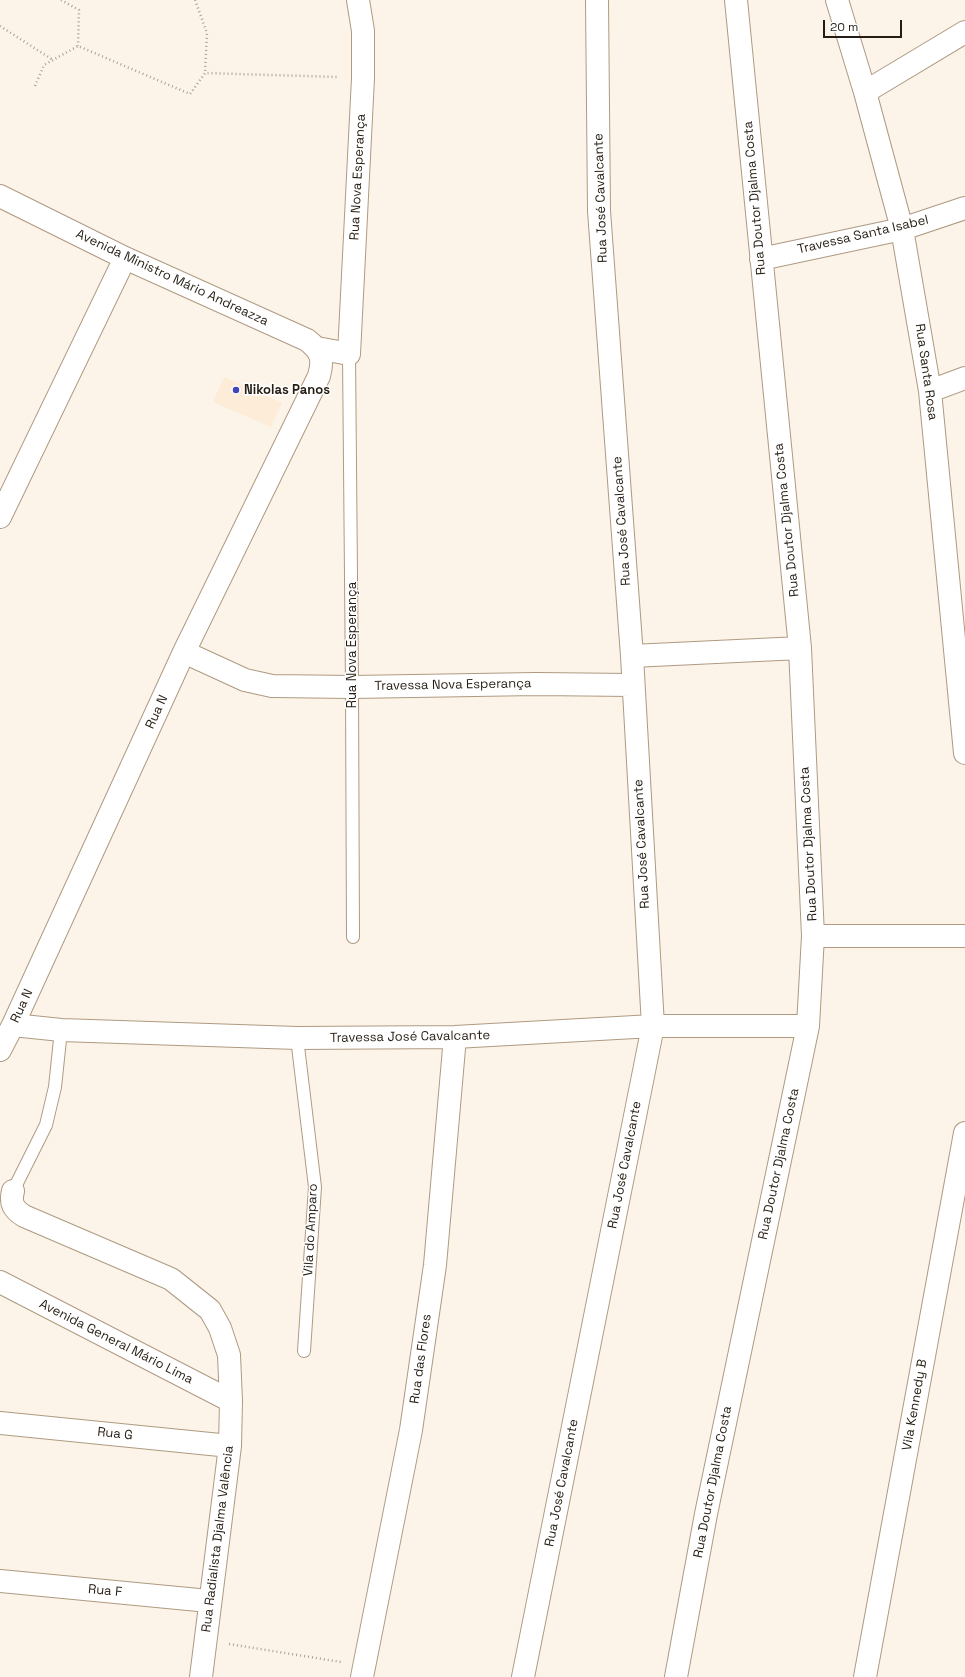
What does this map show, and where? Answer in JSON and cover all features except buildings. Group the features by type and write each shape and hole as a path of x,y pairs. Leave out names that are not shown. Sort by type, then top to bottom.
{"street":[{"name":"Rua Nova Esperança","path":"349,354 362,78 363,31 358,0"},
{"name":"Rua José Cavalcante","path":"523,1677 653,1026 632,685 632,656 599,211 597,0"},
{"name":"Rua Doutor Djalma Costa","path":"676,1677 706,1514 808,1026 813,936 800,648 736,0"},
{"name":"Rua Santa Rosa","path":"837,0 865,92 902,229 930,391 960,645 965,753"},
{"path":"865,92 965,32"},
{"name":"Avenida Ministro Mário Andreazza","path":"0,196 125,258 307,340 317,348"},
{"name":"Travessa Santa Isabel","path":"761,259 902,229 965,208"},
{"path":"0,517 125,258"},
{"path":"317,348 349,354"},
{"name":"Rua N","path":"0,1050 13,1025 184,652 319,376 322,366 321,356 317,348"},
{"path":"930,391 965,378"},
{"path":"632,656 800,648"},
{"name":"Travessa Nova Esperança","path":"184,652 245,680 272,686 352,687 536,684 632,685"},
{"path":"813,936 965,936"},
{"name":"Travessa José Cavalcante","path":"13,1025 61,1030 297,1038 456,1037 653,1026 808,1026"},
{"name":"Rua das Flores","path":"363,1671 411,1430 435,1265 456,1037"},
{"name":"Vila Kennedy B","path":"865,1677 965,1133"},
{"name":"Rua Radialista Djalma Valência","path":"14,1190 11,1199 13,1207 24,1216 171,1279 210,1310 220,1328 229,1355 231,1401 230,1446 209,1601 201,1677"},
{"name":"Avenida General Mário Lima","path":"0,1282 231,1401"},
{"name":"Rua G","path":"0,1423 230,1446"},
{"name":"Rua F","path":"0,1581 209,1601"}],"lane":[{"name":"Rua Nova Esperança","path":"349,354 353,937"},
{"path":"14,1190 46,1125 55,1087 61,1030"},
{"name":"Vila do Amparo","path":"297,1038 315,1187 304,1351"}],"path":[{"path":"61,0 79,10 78,46"},
{"path":"78,46 190,94 205,73 207,33 195,0"},
{"path":"0,26 54,60"},
{"path":"35,86 44,65 78,46"},
{"path":"205,73 362,78"},
{"path":"205,1640 363,1671"}],"shaded area":[{"name":"Nikolas Panos","path":"224,377 282,403 271,427 213,402"}],"place":[{"name":"Nikolas Panos","path":"236,390"}]}
